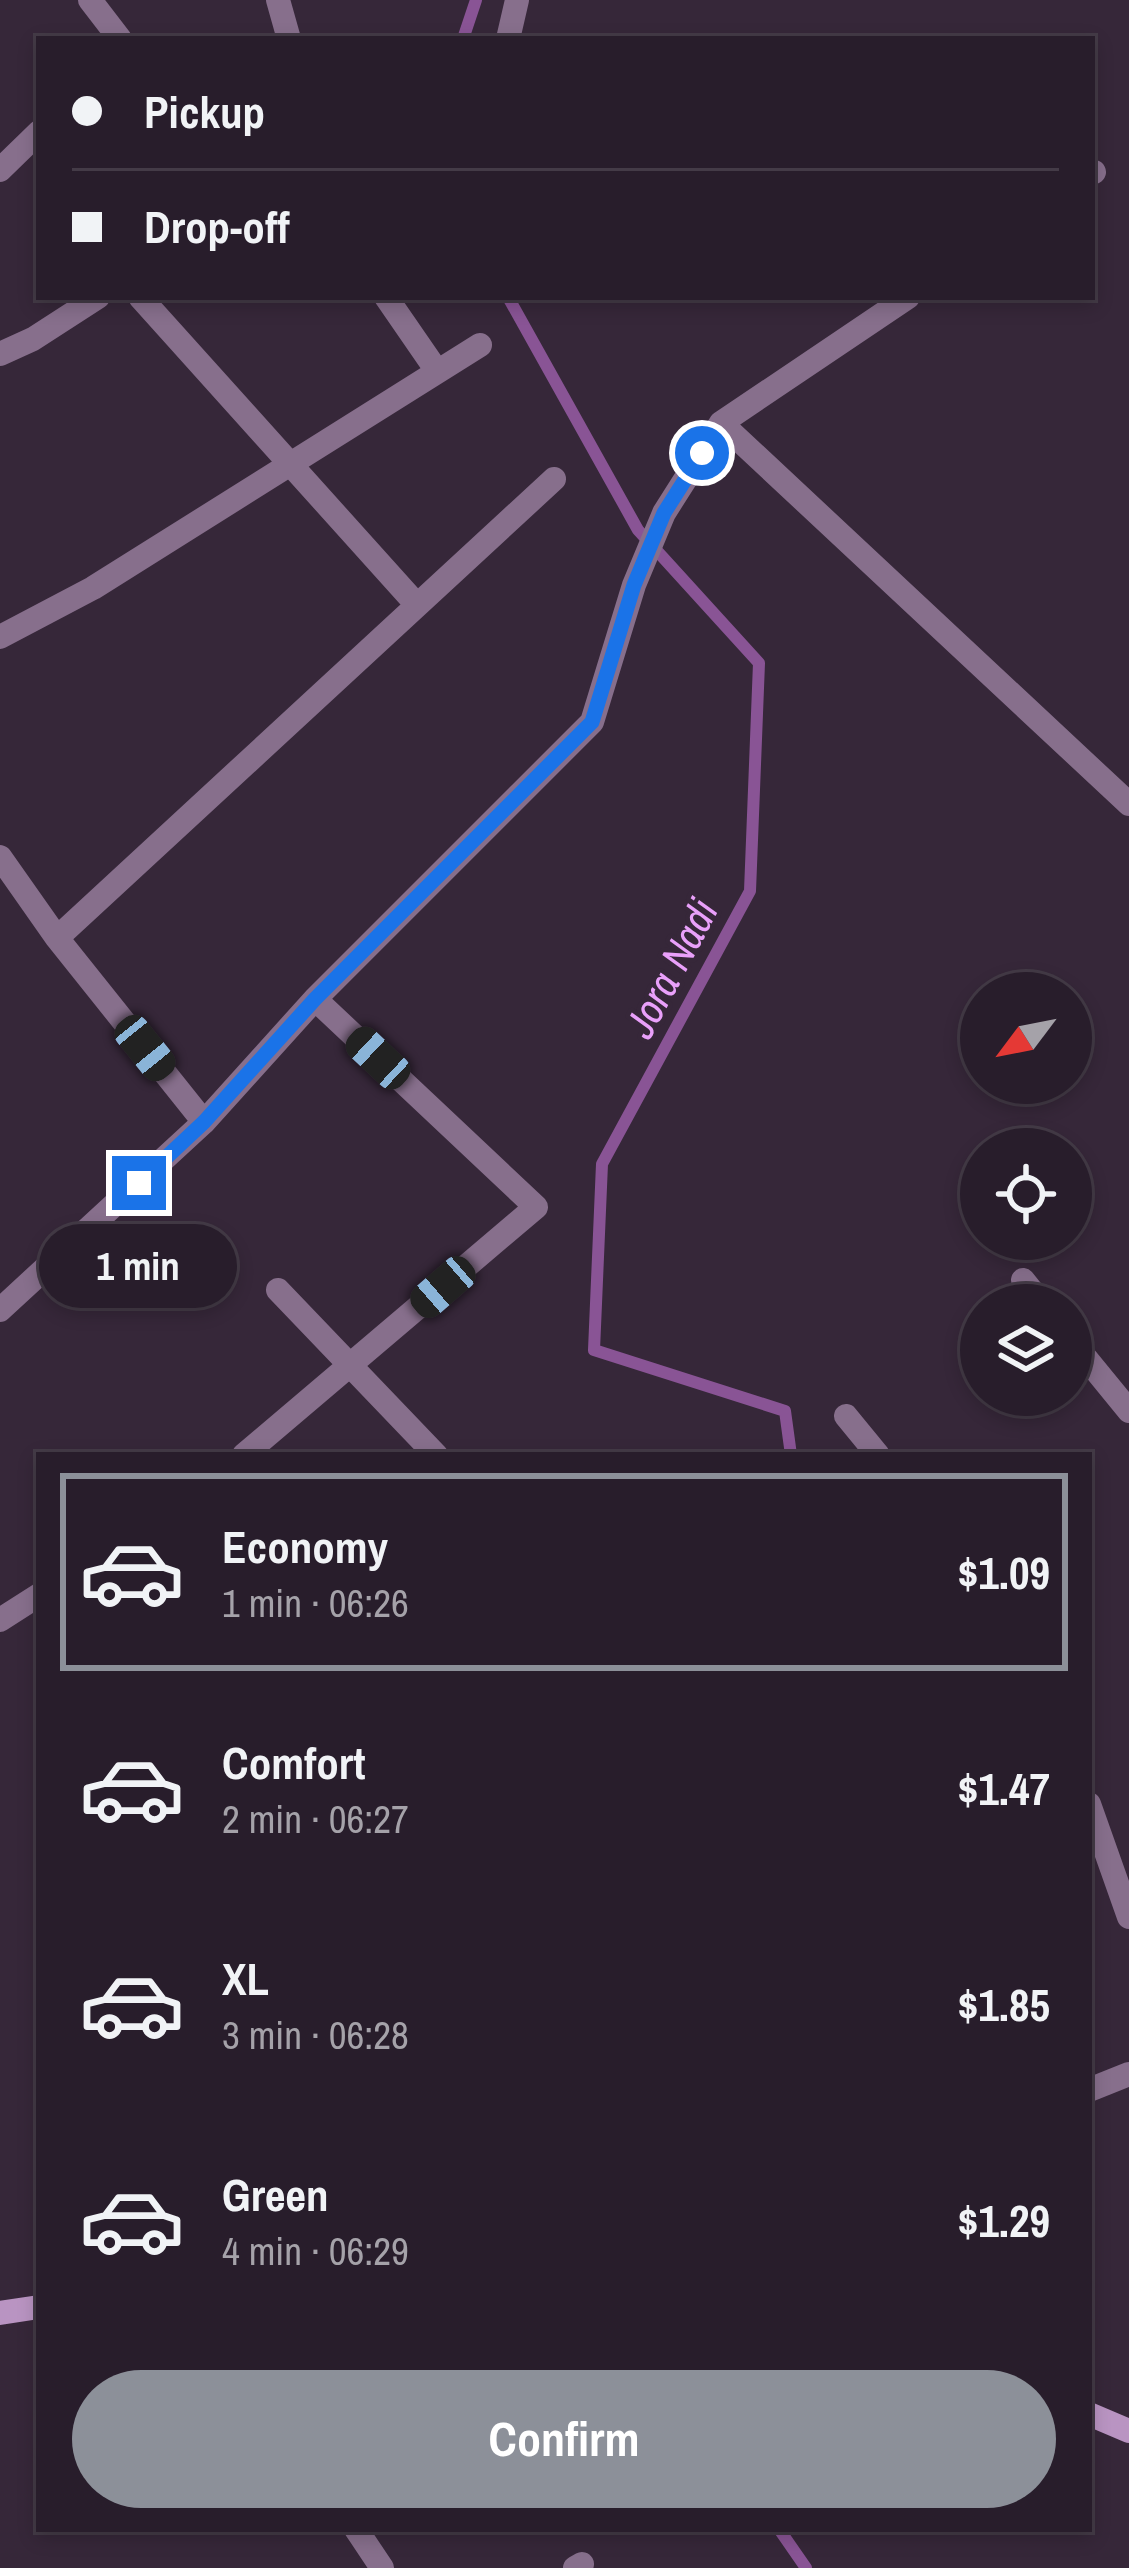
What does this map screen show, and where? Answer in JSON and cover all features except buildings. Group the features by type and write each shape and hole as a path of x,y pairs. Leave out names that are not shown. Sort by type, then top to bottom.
{"main road":[{"path":"0,2313 36,2307"},
{"path":"1092,2415 1129,2431"}],"street":[{"path":"91,0 118,36"},
{"path":"278,0 288,36"},
{"path":"509,36 517,0"},
{"path":"0,170 36,135"},
{"path":"0,353 33,339 93,300"},
{"path":"143,300 417,605"},
{"path":"388,300 437,371"},
{"path":"3,1303 204,1122 315,999 592,722 634,585 664,513 721,423 904,300"},
{"path":"0,637 94,588 480,345"},
{"path":"721,423 1129,804"},
{"path":"58,938 554,478"},
{"path":"0,857 204,1122"},
{"path":"248,1452 536,1207 315,999"},
{"path":"1023,1280 1026,1284"},
{"path":"278,1290 433,1452"},
{"path":"1092,1366 1129,1411"},
{"path":"846,1416 876,1452"},
{"path":"0,1620 36,1597"},
{"path":"1092,1812 1129,1917"},
{"path":"1092,2089 1129,2074"},
{"path":"358,2532 382,2568"}],"waterway":[{"name":"Jora Nadi","path":"464,36 476,0"},
{"name":"Jora Nadi","path":"510,300 638,530 759,663 750,891 602,1164 594,1350 785,1411 791,1452"},
{"name":"Jora Nadi","path":"781,2532 806,2568"}],"route":[{"path":"139,1183 204,1122 315,999 592,722 634,585 664,513 702,453"}]}
